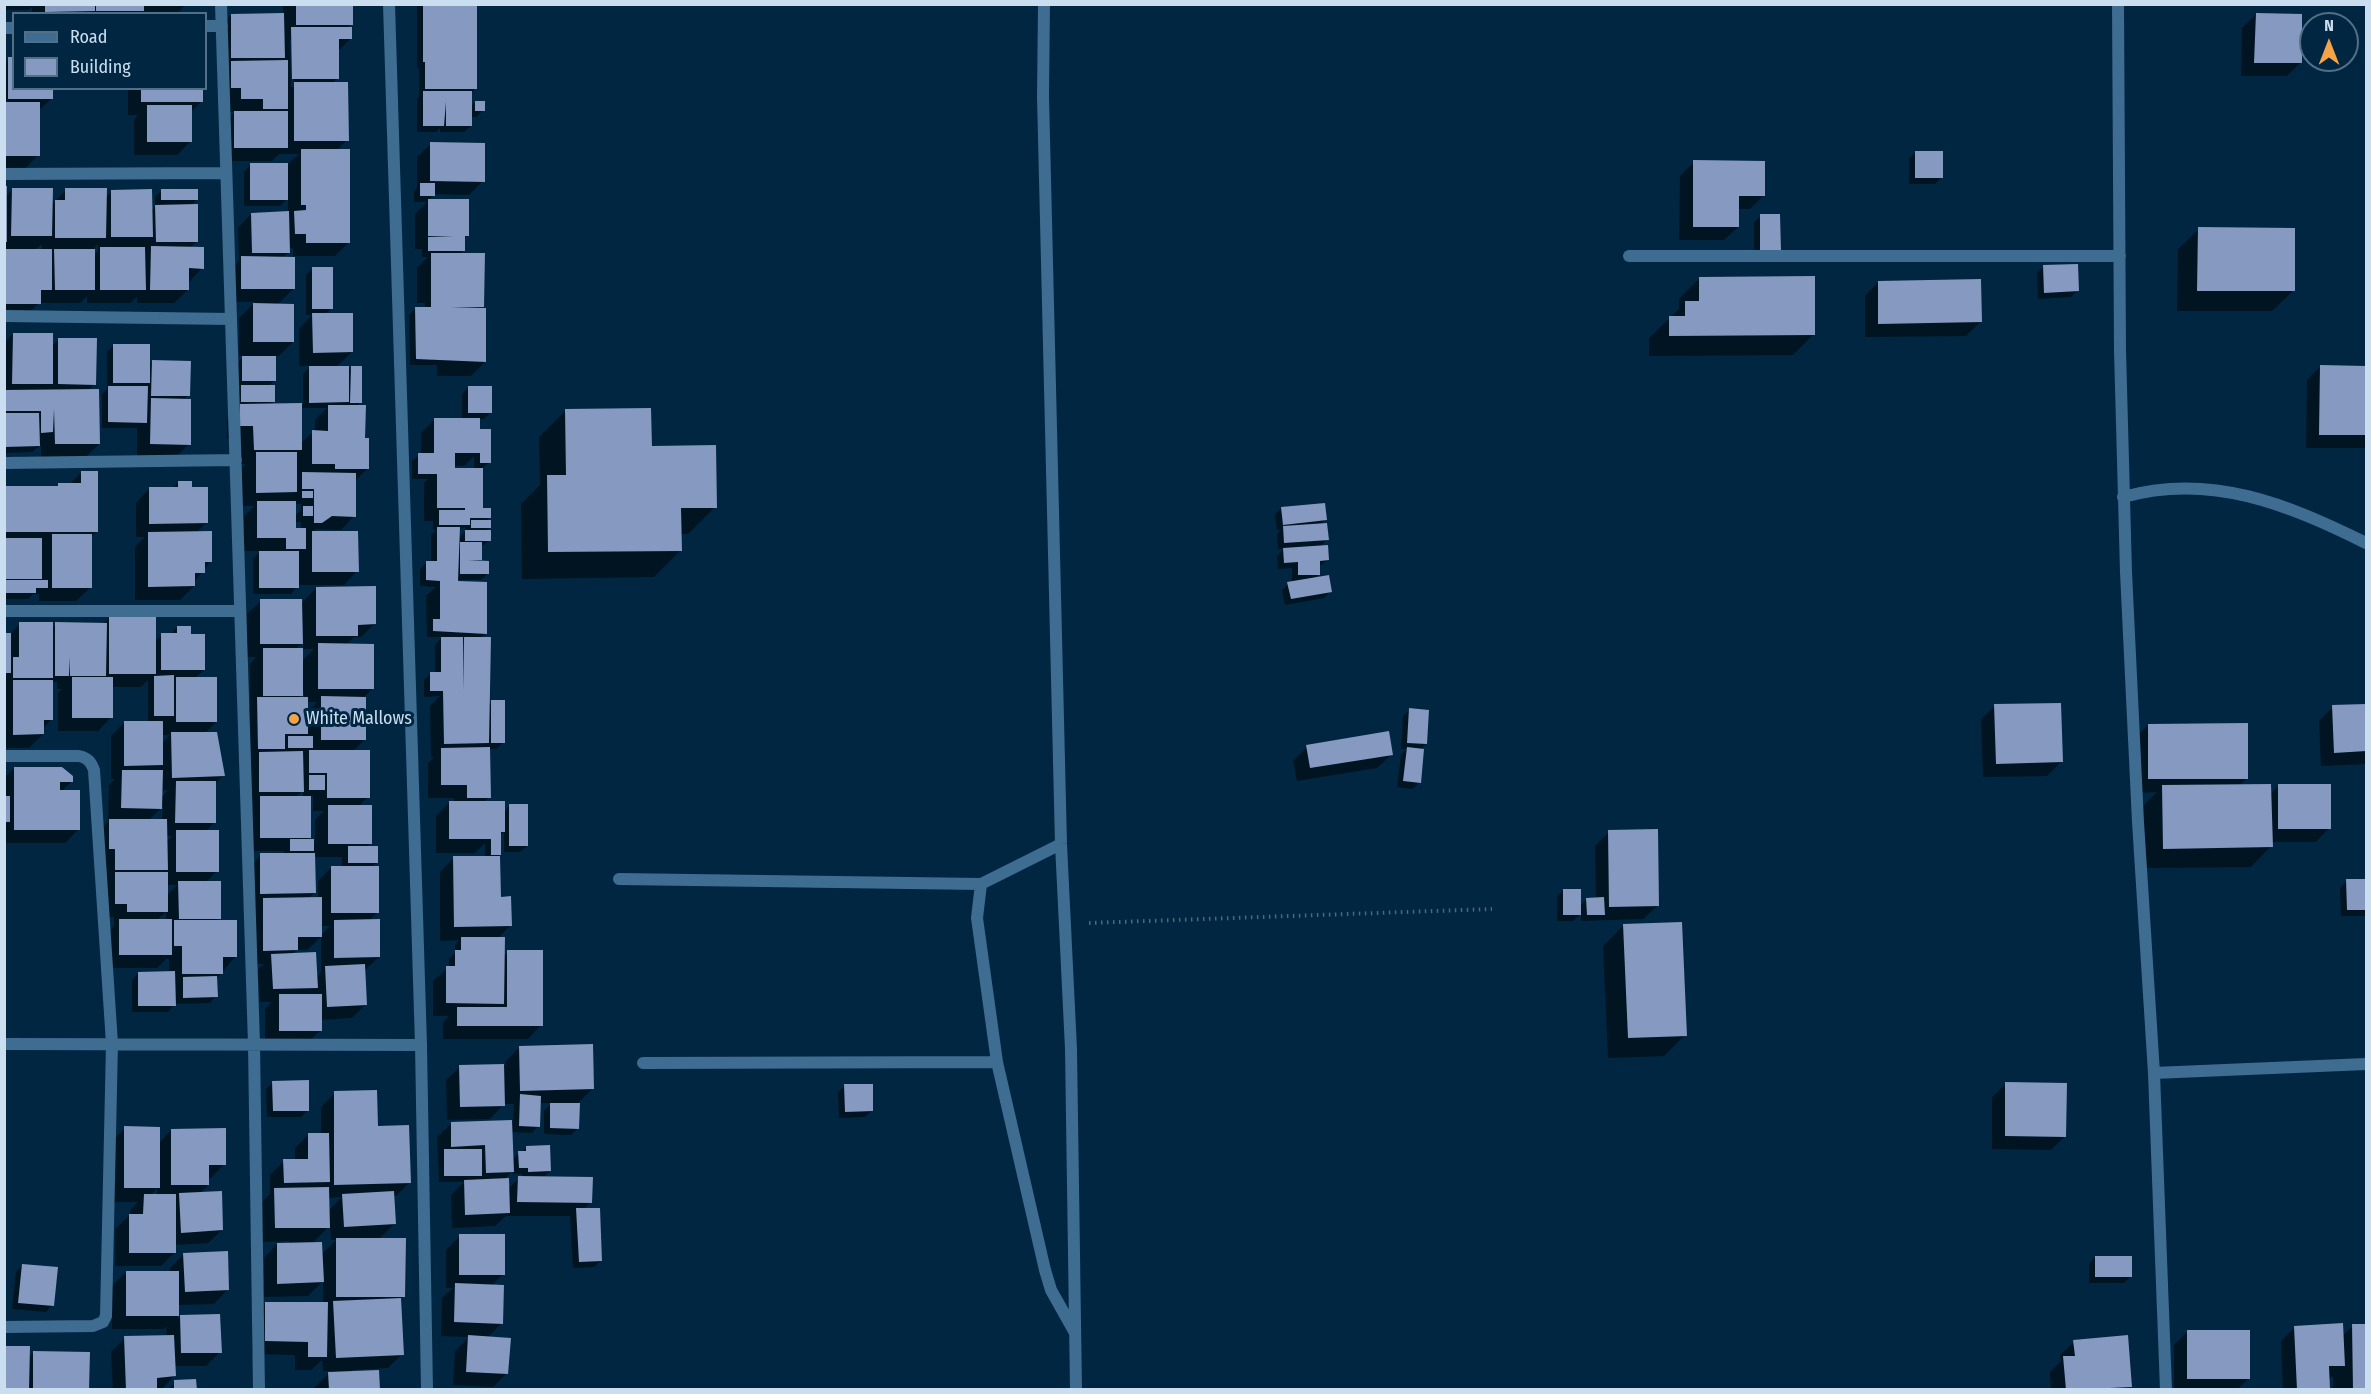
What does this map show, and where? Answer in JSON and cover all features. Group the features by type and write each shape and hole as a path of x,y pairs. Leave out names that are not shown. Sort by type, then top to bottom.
{"street":[{"path":"222,4 254,1044 259,1389"},
{"path":"389,4 421,1045 427,1389"},
{"path":"1044,4 1043,96 1061,844 1071,1049 1077,1389"},
{"path":"2118,4 2123,497 2138,822 2154,1073 2166,1389"},
{"path":"207,26 222,26"},
{"path":"4,174 226,172"},
{"path":"1629,256 2120,256"},
{"path":"4,316 231,319"},
{"path":"4,463 236,460"},
{"path":"2123,497 2149,490 2177,488 2212,490 2258,498 2308,515 2367,543"},
{"path":"4,611 240,611"},
{"path":"4,756 80,756 87,758 92,764 112,1044 106,1316 103,1323 93,1326 4,1327"},
{"path":"619,879 981,884 1061,844"},
{"path":"981,884 976,918 997,1062 1045,1270 1051,1290 1076,1334"},
{"path":"4,1044 421,1045"},
{"path":"643,1063 997,1062"},
{"path":"2154,1073 2367,1064"}],"path":[{"path":"1065,924 1492,909"}],"building":[{"path":"45,4 95,4 95,11 45,12"},
{"path":"96,4 144,4 144,11 96,11"},
{"path":"296,4 353,4 353,25 296,25"},
{"path":"423,4 477,4 477,89 425,89"},
{"path":"284,13 285,58 231,58 231,14"},
{"path":"2256,13 2299,14 2299,63 2254,63"},
{"path":"291,27 352,27 352,39 339,39 339,79 292,79"},
{"path":"8,57 12,57 12,90 53,90 53,99 8,99"},
{"path":"288,60 288,109 263,109 263,99 241,99 241,88 231,88 231,61"},
{"path":"294,82 348,82 349,141 294,141"},
{"path":"141,90 203,90 203,102 141,102"},
{"path":"423,91 472,91 472,126 446,126 446,102 444,126 423,126"},
{"path":"475,101 485,101 485,111 475,111"},
{"path":"4,102 40,102 40,156 4,156"},
{"path":"147,105 192,105 192,142 147,142"},
{"path":"234,111 288,111 288,148 234,148"},
{"path":"430,142 485,143 485,182 430,181"},
{"path":"301,149 350,149 350,243 306,243 306,234 295,234 294,211 306,210 306,205 301,205"},
{"path":"1915,151 1943,151 1943,178 1915,178"},
{"path":"1693,160 1765,161 1765,196 1739,196 1739,227 1693,227"},
{"path":"250,163 288,163 288,200 250,200"},
{"path":"420,183 435,183 435,196 420,196"},
{"path":"4,186 7,186 7,242 4,242"},
{"path":"12,188 53,188 52,236 11,236"},
{"path":"65,188 107,188 106,238 55,238 55,200 65,200"},
{"path":"152,189 153,237 111,237 111,190"},
{"path":"161,189 198,189 198,200 161,200"},
{"path":"428,199 469,199 469,236 465,236 465,251 428,251 428,237 454,236 428,236"},
{"path":"198,204 198,242 156,242 155,205"},
{"path":"289,211 290,253 252,253 251,213"},
{"path":"1760,214 1780,214 1781,250 1760,251"},
{"path":"2198,227 2295,228 2295,291 2197,291"},
{"path":"151,246 204,247 204,269 189,268 189,290 150,290"},
{"path":"100,247 145,247 146,290 100,290"},
{"path":"4,249 52,249 52,290 41,290 41,304 4,304"},
{"path":"54,249 95,249 95,290 55,290"},
{"path":"431,253 485,253 484,307 450,308 486,308 486,362 416,359 415,307 431,307"},
{"path":"241,256 295,257 295,289 241,289"},
{"path":"2078,264 2079,291 2044,293 2043,265"},
{"path":"312,267 333,267 333,309 312,309"},
{"path":"1815,276 1815,335 1669,336 1669,316 1685,316 1685,301 1699,301 1699,277"},
{"path":"1981,279 1982,322 1878,324 1878,281"},
{"path":"253,303 294,304 294,342 253,342"},
{"path":"312,313 353,313 353,352 313,353"},
{"path":"13,333 53,333 53,384 12,384"},
{"path":"58,338 97,338 96,385 58,384"},
{"path":"113,344 150,344 150,383 113,383"},
{"path":"242,356 276,356 276,381 242,381"},
{"path":"152,360 191,361 190,396 151,396"},
{"path":"2320,365 2366,366 2366,435 2319,435"},
{"path":"309,366 349,366 349,402 309,403"},
{"path":"351,366 362,366 362,403 350,403"},
{"path":"241,385 275,385 275,402 241,402"},
{"path":"108,386 148,386 147,423 108,422"},
{"path":"468,386 492,386 492,413 468,413"},
{"path":"99,389 100,444 55,444 54,409 53,432 41,433 41,411 4,411 4,390"},
{"path":"151,398 191,399 191,445 150,444"},
{"path":"302,403 302,450 254,450 253,426 240,426 240,404"},
{"path":"328,405 366,405 365,438 369,438 369,469 335,469 335,464 312,464 312,430 328,431"},
{"path":"651,408 652,446 716,445 717,508 681,508 682,551 548,552 547,475 566,475 565,409"},
{"path":"4,413 39,413 40,446 4,447"},
{"path":"434,418 480,418 480,429 491,429 491,463 480,463 480,453 455,453 455,468 483,468 483,508 491,508 491,518 470,518 470,525 439,525 439,510 465,510 465,508 437,508 437,474 418,474 418,453 434,453"},
{"path":"256,452 297,452 297,492 256,493"},
{"path":"81,471 98,471 98,532 5,532 5,486 58,486 58,483 81,483"},
{"path":"302,472 356,473 356,517 332,516 322,523 314,523 314,489 302,489"},
{"path":"178,481 192,481 192,487 208,487 208,523 149,524 149,487 178,487"},
{"path":"302,491 313,491 313,498 302,498"},
{"path":"257,501 296,501 296,528 306,528 306,549 286,549 286,538 257,538"},
{"path":"1325,503 1327,520 1283,525 1281,507"},
{"path":"303,506 313,506 313,516 303,516"},
{"path":"471,520 491,520 491,528 471,528"},
{"path":"1327,523 1329,540 1284,543 1283,526"},
{"path":"437,527 460,527 458,581 487,582 487,634 433,631 433,619 440,619 440,581 426,580 426,561 437,561"},
{"path":"465,530 491,530 491,541 465,541"},
{"path":"212,531 212,562 205,562 205,573 195,573 195,586 148,587 148,532"},
{"path":"312,531 358,531 359,572 312,572"},
{"path":"52,534 92,534 92,588 52,588"},
{"path":"4,538 42,538 42,579 4,579"},
{"path":"460,542 482,542 482,560 468,560 489,561 489,574 460,574"},
{"path":"1328,545 1329,560 1320,561 1320,575 1298,575 1298,562 1284,563 1283,548"},
{"path":"259,551 299,551 299,588 259,588"},
{"path":"1329,575 1332,592 1291,599 1287,582"},
{"path":"4,580 48,580 48,588 36,588 36,593 4,593"},
{"path":"376,586 376,624 358,625 358,636 316,636 316,587"},
{"path":"260,599 302,599 303,644 260,644"},
{"path":"109,616 156,616 156,674 109,674"},
{"path":"19,622 53,622 53,678 13,678 13,657 19,657"},
{"path":"55,622 107,623 106,676 70,676 69,657 69,676 55,676"},
{"path":"177,626 191,626 191,634 205,634 205,670 161,670 161,633 177,633"},
{"path":"4,633 11,633 11,673 4,673"},
{"path":"441,637 463,637 463,691 464,637 491,637 489,743 444,744 443,691 430,691 430,672 441,672"},
{"path":"318,643 374,644 374,689 318,689"},
{"path":"263,648 303,648 303,696 263,696"},
{"path":"174,675 174,716 154,716 154,676"},
{"path":"72,677 113,677 113,718 72,718"},
{"path":"176,677 217,677 217,722 176,722"},
{"path":"13,680 53,680 53,720 44,720 44,734 13,735"},
{"path":"321,696 366,697 366,740 321,740"},
{"path":"257,697 308,697 308,734 285,734 285,749 258,749"},
{"path":"491,700 505,700 505,743 491,743"},
{"path":"2061,703 2063,762 1996,764 1994,704"},
{"path":"2366,704 2366,751 2334,753 2332,705"},
{"path":"1409,708 1429,710 1427,744 1407,743"},
{"path":"124,721 163,721 163,765 124,766"},
{"path":"2248,723 2248,779 2148,779 2148,724"},
{"path":"1389,731 1393,755 1310,768 1306,745"},
{"path":"171,732 217,732 225,776 172,778"},
{"path":"288,736 313,736 313,748 288,748"},
{"path":"490,747 491,798 467,798 467,785 441,785 441,748"},
{"path":"1407,747 1424,749 1421,783 1403,781"},
{"path":"309,750 370,750 370,798 327,798 327,773 309,773"},
{"path":"303,751 304,792 259,792 259,752"},
{"path":"14,767 62,767 73,776 73,782 60,782 60,790 80,790 80,830 14,830"},
{"path":"122,770 163,770 162,809 121,808"},
{"path":"309,775 325,775 325,790 309,790"},
{"path":"176,781 216,781 216,823 175,823"},
{"path":"2271,784 2273,847 2163,849 2162,785"},
{"path":"2278,784 2331,784 2331,829 2278,829"},
{"path":"4,796 10,796 10,822 4,822"},
{"path":"260,796 311,796 311,838 260,838"},
{"path":"449,801 505,801 505,832 501,832 501,855 491,855 491,839 449,839"},
{"path":"509,804 528,804 528,846 509,846"},
{"path":"328,805 372,805 372,844 328,844"},
{"path":"109,819 167,819 168,870 115,870 115,849 109,849"},
{"path":"1658,829 1659,906 1609,907 1608,830"},
{"path":"176,830 219,830 219,872 176,872"},
{"path":"290,839 314,839 314,851 290,851"},
{"path":"348,846 378,846 378,863 348,863"},
{"path":"260,853 315,853 316,893 260,894"},
{"path":"453,856 500,856 501,897 511,896 512,926 454,927"},
{"path":"331,866 379,866 379,913 331,913"},
{"path":"115,872 168,872 168,912 127,912 127,904 115,904"},
{"path":"2346,879 2366,879 2366,910 2347,910"},
{"path":"178,881 221,881 221,919 179,919"},
{"path":"1563,889 1581,889 1581,915 1563,915"},
{"path":"322,897 322,937 298,937 298,950 263,951 263,898"},
{"path":"1604,897 1605,915 1587,915 1586,898"},
{"path":"119,919 172,919 172,955 119,955"},
{"path":"380,919 380,957 334,958 334,920"},
{"path":"174,920 237,920 237,957 223,957 223,974 182,974 182,946 174,946"},
{"path":"1682,922 1687,1036 1628,1038 1623,924"},
{"path":"461,937 505,937 504,1004 446,1003 446,966 455,966 455,950 461,950"},
{"path":"507,950 543,950 543,1026 457,1026 457,1007 507,1007"},
{"path":"316,952 318,988 273,989 271,954"},
{"path":"365,964 367,1005 327,1007 325,966"},
{"path":"175,971 176,1006 138,1006 138,972"},
{"path":"217,976 218,997 183,998 183,977"},
{"path":"279,994 322,994 322,1031 279,1031"},
{"path":"593,1044 594,1089 520,1091 519,1046"},
{"path":"504,1064 505,1106 460,1107 459,1065"},
{"path":"309,1080 309,1111 273,1111 272,1081"},
{"path":"2005,1082 2067,1083 2066,1137 2005,1136"},
{"path":"844,1084 873,1084 873,1111 845,1112"},
{"path":"377,1090 378,1126 409,1125 411,1183 334,1185 334,1091"},
{"path":"520,1094 541,1096 540,1127 519,1126"},
{"path":"550,1103 580,1103 579,1129 550,1128"},
{"path":"512,1120 514,1172 486,1173 485,1145 451,1147 451,1122"},
{"path":"124,1126 160,1127 160,1188 124,1188"},
{"path":"226,1128 226,1165 209,1165 209,1185 171,1185 171,1129"},
{"path":"308,1133 329,1133 330,1182 284,1183 283,1159 308,1159"},
{"path":"550,1145 551,1171 528,1172 528,1168 519,1168 518,1151 526,1151 526,1146"},
{"path":"444,1149 482,1149 482,1176 444,1176"},
{"path":"518,1176 593,1177 592,1203 517,1202"},
{"path":"509,1178 510,1213 465,1215 464,1180"},
{"path":"329,1187 330,1228 275,1228 274,1188"},
{"path":"222,1191 223,1230 181,1233 179,1193"},
{"path":"394,1191 396,1224 344,1227 342,1194"},
{"path":"144,1194 176,1194 176,1253 129,1253 129,1214 143,1214"},
{"path":"576,1208 600,1208 602,1261 579,1262"},
{"path":"459,1234 505,1234 505,1275 459,1275"},
{"path":"336,1238 406,1238 405,1297 336,1297"},
{"path":"322,1242 324,1282 277,1284 277,1243"},
{"path":"228,1251 229,1290 185,1292 183,1253"},
{"path":"2095,1256 2132,1256 2132,1277 2095,1277"},
{"path":"22,1264 58,1267 54,1306 18,1303"},
{"path":"126,1271 179,1271 179,1316 126,1316"},
{"path":"455,1283 504,1285 503,1324 454,1322"},
{"path":"401,1298 404,1355 336,1358 333,1301"},
{"path":"265,1302 328,1302 327,1357 308,1357 308,1342 265,1341"},
{"path":"220,1314 222,1353 181,1353 180,1315"},
{"path":"2343,1323 2345,1366 2329,1366 2330,1389 2297,1390 2294,1326"},
{"path":"2352,1324 2366,1324 2366,1390 2353,1390"},
{"path":"2187,1330 2250,1330 2250,1379 2187,1379"},
{"path":"174,1335 176,1376 157,1378 157,1390 126,1390 124,1336"},
{"path":"468,1335 511,1338 508,1374 466,1372"},
{"path":"2128,1335 2132,1387 2066,1390 2063,1356 2075,1356 2073,1340"},
{"path":"5,1346 30,1346 29,1390 5,1390"},
{"path":"33,1351 90,1352 89,1390 33,1390"},
{"path":"379,1370 380,1390 329,1390 328,1372"},
{"path":"196,1379 197,1390 174,1390 174,1380"}],"place":[{"name":"White Mallows","path":"294,719"}]}
